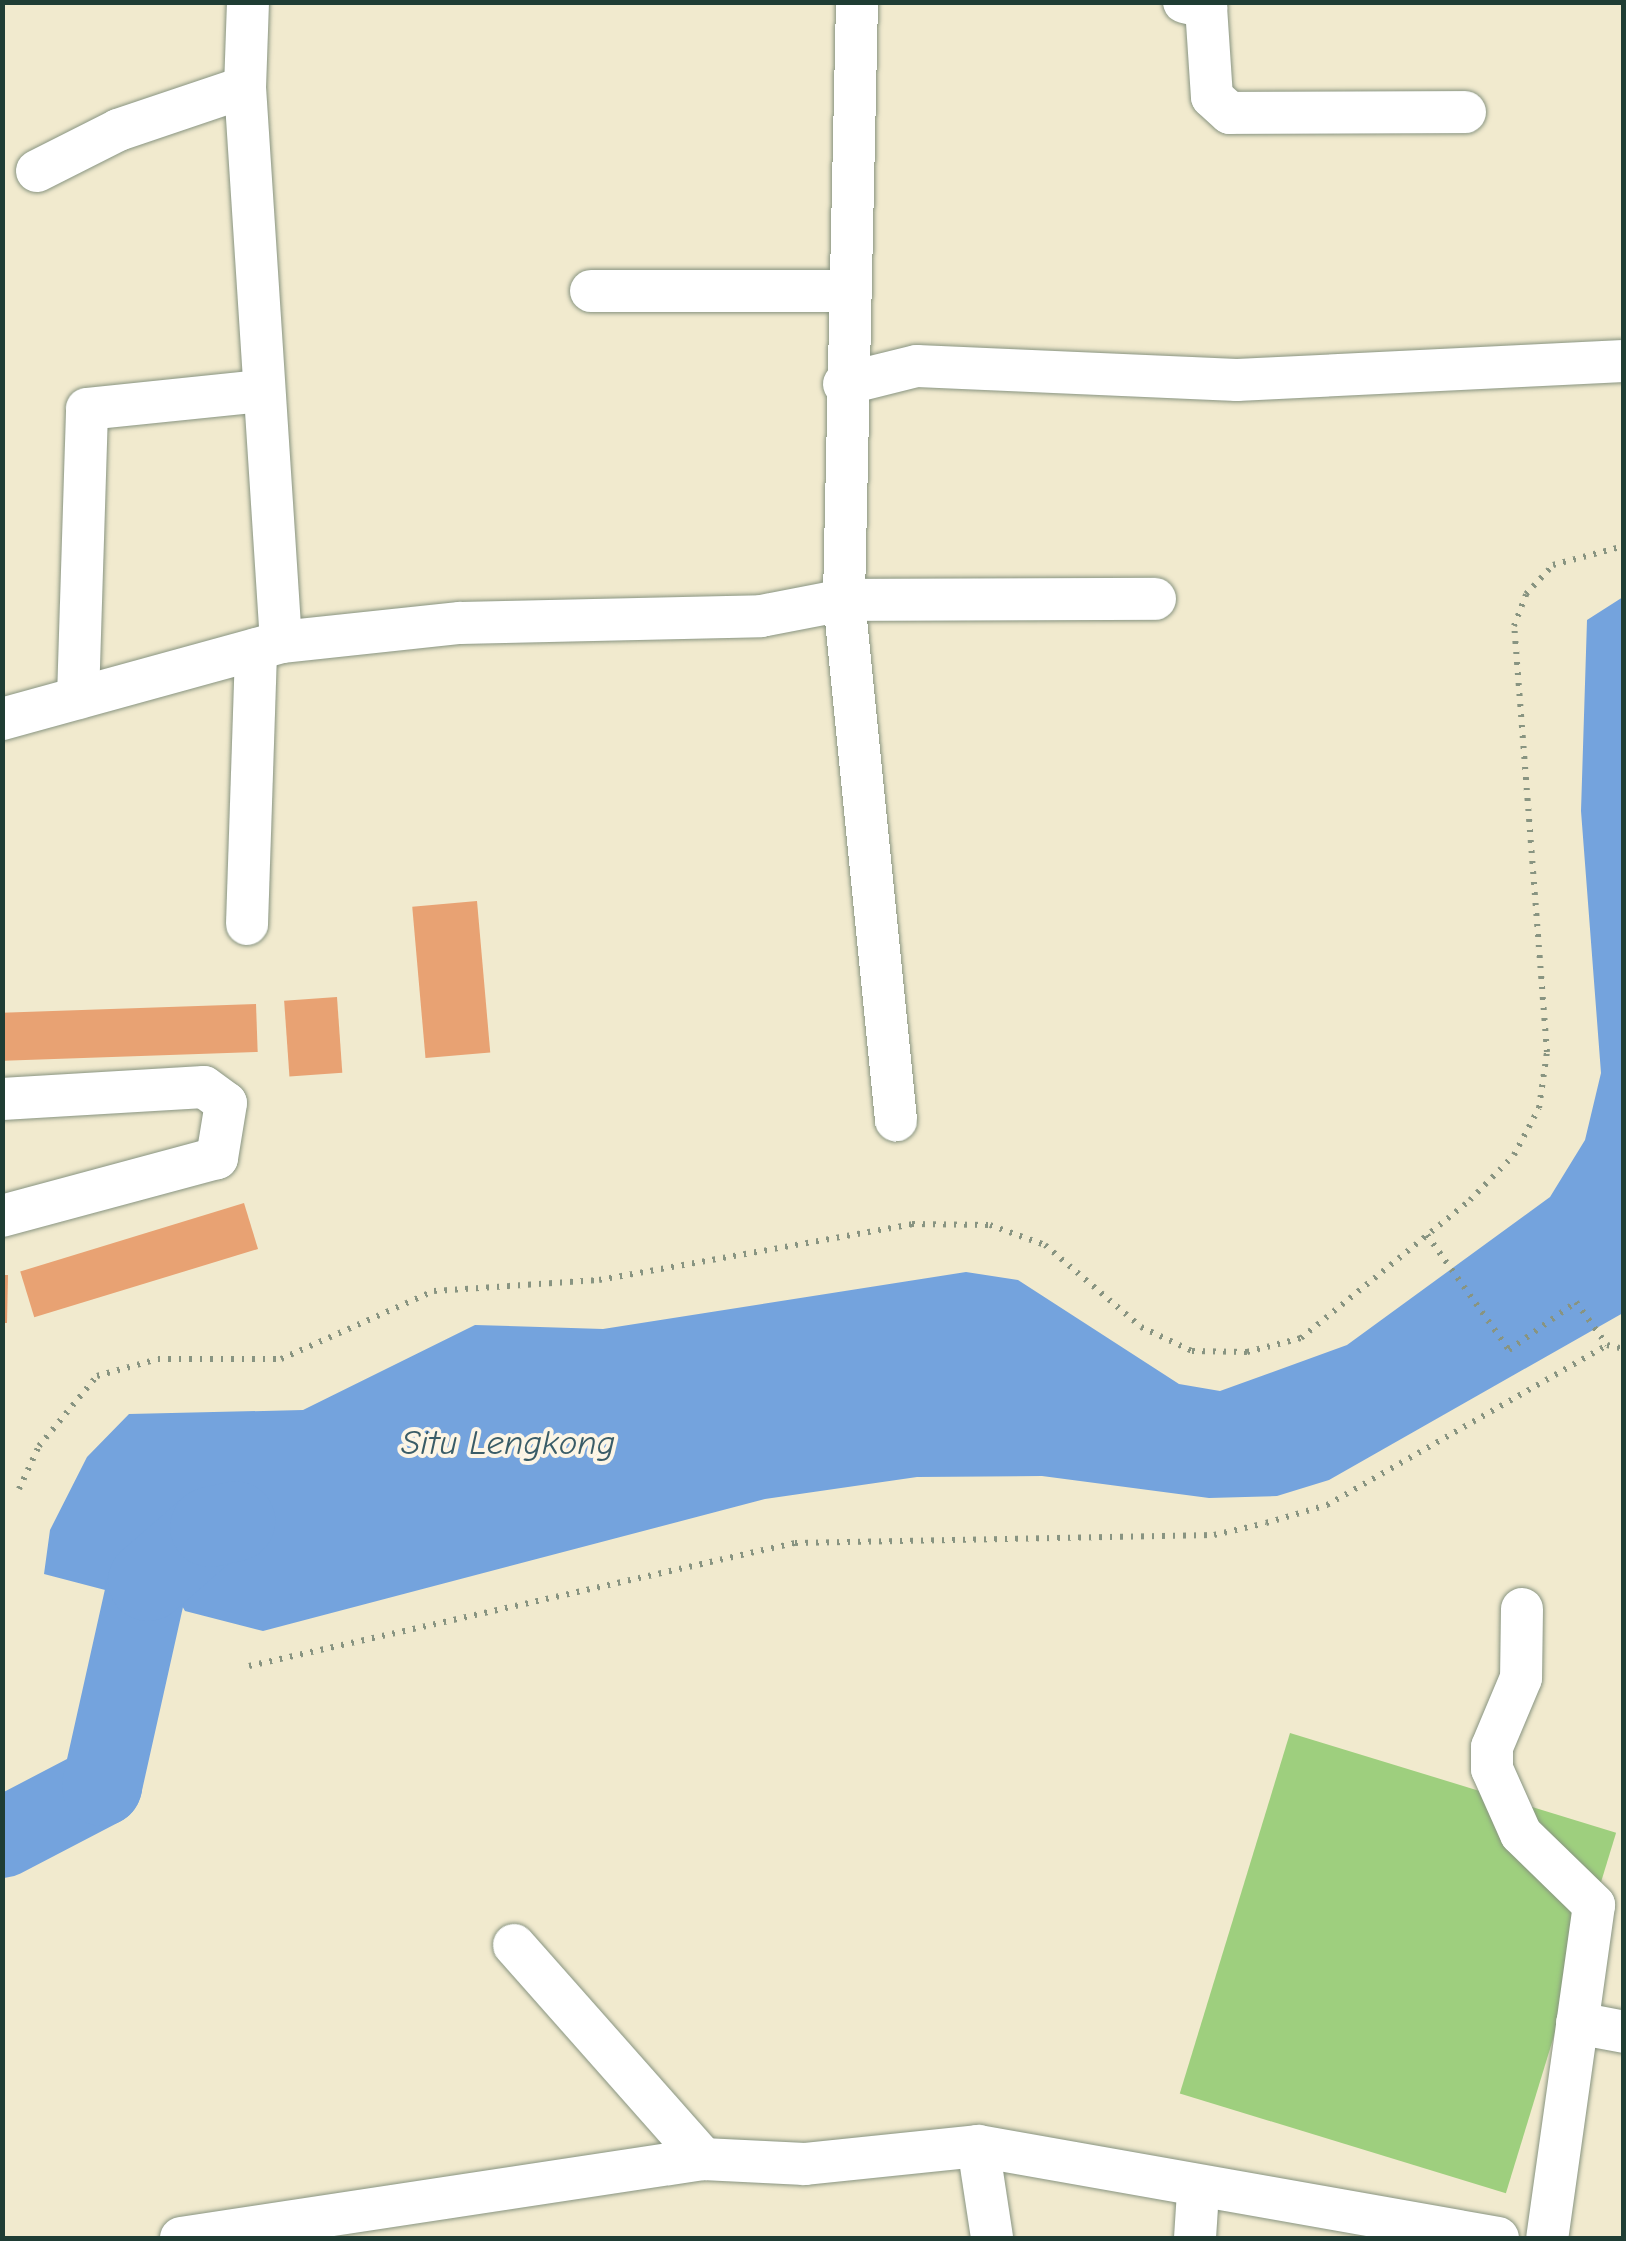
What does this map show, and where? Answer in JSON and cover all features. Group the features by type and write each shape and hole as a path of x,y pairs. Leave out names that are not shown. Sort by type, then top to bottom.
{"street":[{"path":"248,2 244,87 262,391 268,645 248,924"},
{"path":"856,2 845,291 844,600 896,1120"},
{"path":"1184,2 1206,8 1212,97 1230,113 1465,112"},
{"path":"37,171 118,130 244,87"},
{"path":"592,291 845,291"},
{"path":"844,384 917,366 1237,380 1624,361"},
{"path":"78,698 87,409 262,391"},
{"path":"2,719 268,645 460,623 761,616 844,600 1155,599"},
{"path":"2,1100 204,1087 226,1103 217,1158 2,1216"},
{"path":"1522,1609 1518,1694 1491,1762 1521,1834 1594,1897 1547,2238"},
{"path":"514,1945 703,2159"},
{"path":"1577,2023 1624,2032"},
{"path":"978,2146 992,2238"},
{"path":"181,2238 703,2159 805,2164 978,2146 1198,2192 1498,2238"},
{"path":"1194,2238 1198,2192"}],"path":[{"path":"20,1489 39,1446 97,1376 158,1358 282,1358 434,1292 599,1280 912,1224 990,1225 1045,1245 1142,1327 1192,1351 1247,1352 1301,1338 1427,1235 1514,1155 1544,1089 1514,626 1526,594 1554,564 1624,546"},
{"path":"1427,1235 1509,1350 1576,1302 1606,1345"},
{"path":"249,1666 795,1543 1214,1535 1327,1505 1606,1345 1624,1349"}],"green space":[{"path":"1290,1733 1616,1833 1506,2193 1180,2094"}],"water":[{"name":"Situ Lengkong","path":"1623,597 1623,1313 1329,1480 1277,1496 1209,1498 1042,1476 917,1477 765,1499 263,1631 185,1611 174,1592 148,1581 123,1580 109,1591 44,1574 50,1530 87,1457 129,1414 303,1410 475,1325 603,1329 966,1272 1018,1280 1179,1384 1220,1391 1347,1345 1550,1197 1585,1140 1601,1073 1581,811 1587,620"}],"building":[{"path":"477,901 490,1052 425,1058 412,907"},
{"path":"337,997 342,1073 289,1077 284,1001"},
{"path":"256,1004 258,1052 4,1061 2,1013"},
{"path":"244,1203 258,1249 34,1317 20,1271"},
{"path":"2,1275 8,1275 7,1323 2,1323"}],"waterway":[{"path":"2,1838 102,1786 148,1581 210,1527 235,1521"}]}
